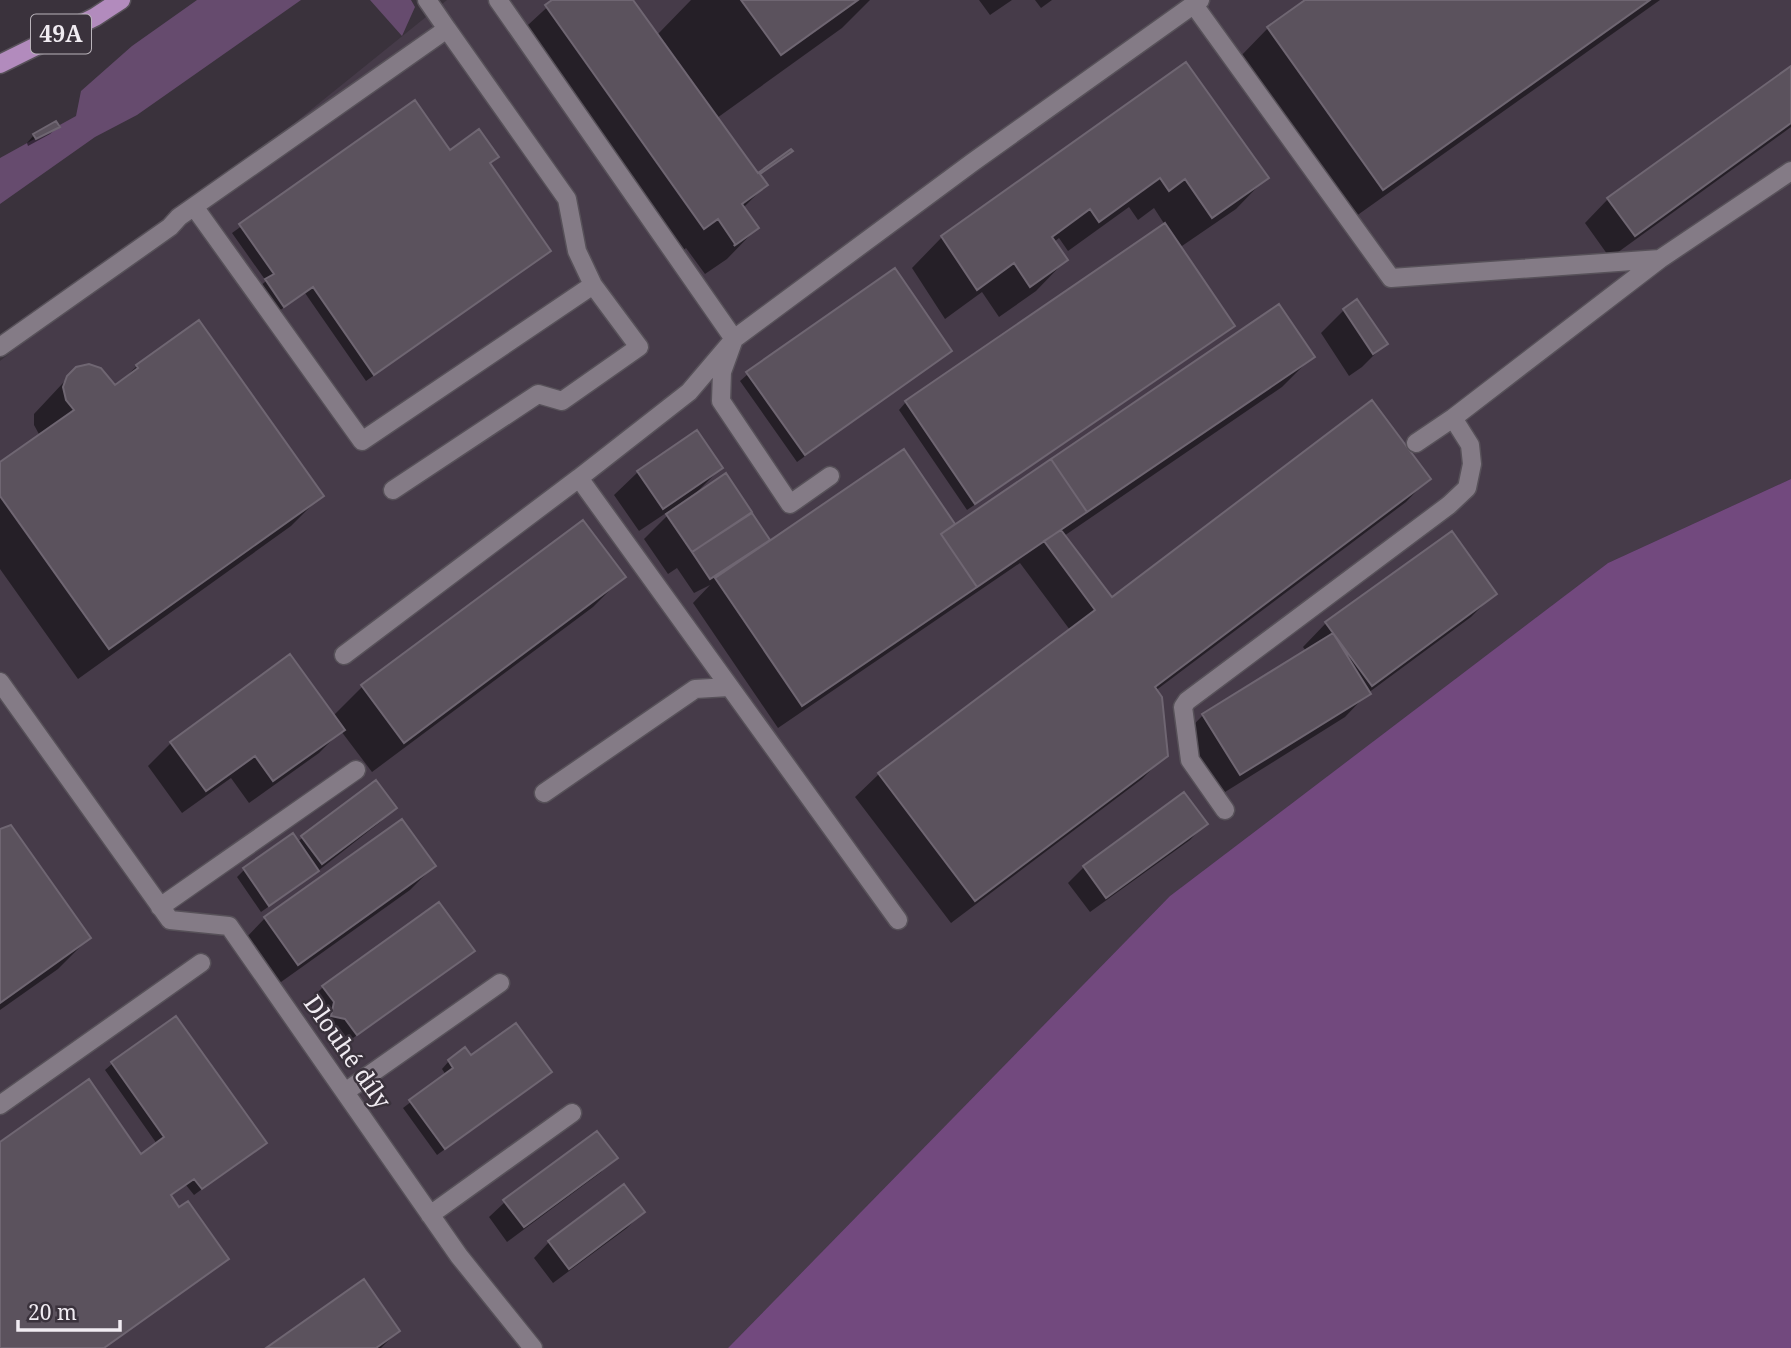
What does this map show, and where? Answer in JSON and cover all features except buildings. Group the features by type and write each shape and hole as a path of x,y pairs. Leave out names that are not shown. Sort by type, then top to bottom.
{"main road":[{"name":"49A","path":"0,64 95,17 121,0"}],"street":[{"path":"393,490 538,394 562,401 639,347 593,285 577,251 567,198 427,0"},
{"path":"498,0 734,338"},
{"path":"344,655 689,392 734,338 1197,2 1391,278 1660,259"},
{"path":"0,347 170,227 179,216 195,208 447,29"},
{"path":"1416,443 1453,418 1660,259 1791,171"},
{"path":"195,208 362,441 593,285"},
{"path":"734,338 722,372 721,401 790,504 830,476"},
{"path":"1225,810 1190,760 1183,707 1187,701 1449,505 1467,488 1472,464 1470,445 1453,418"},
{"path":"579,478 898,920"},
{"path":"0,682 165,913 356,770"},
{"path":"544,793 695,689 729,687"},
{"name":"Dlouhé díly","path":"165,913 229,926 459,1256 533,1348"},
{"path":"0,1105 201,963"},
{"path":"345,1092 500,983"},
{"path":"430,1215 572,1113"}],"shaded area":[{"path":"197,0 301,0 137,115 95,137 0,204 0,158 76,116 81,91 132,46"},
{"path":"370,0 411,0 415,7 402,36"},
{"path":"447,0 1791,0 1791,479 1608,563 1170,896 728,1348 0,1348 0,361"},
{"path":"1791,479 1791,1348 728,1348 1170,896 1608,563"}]}
